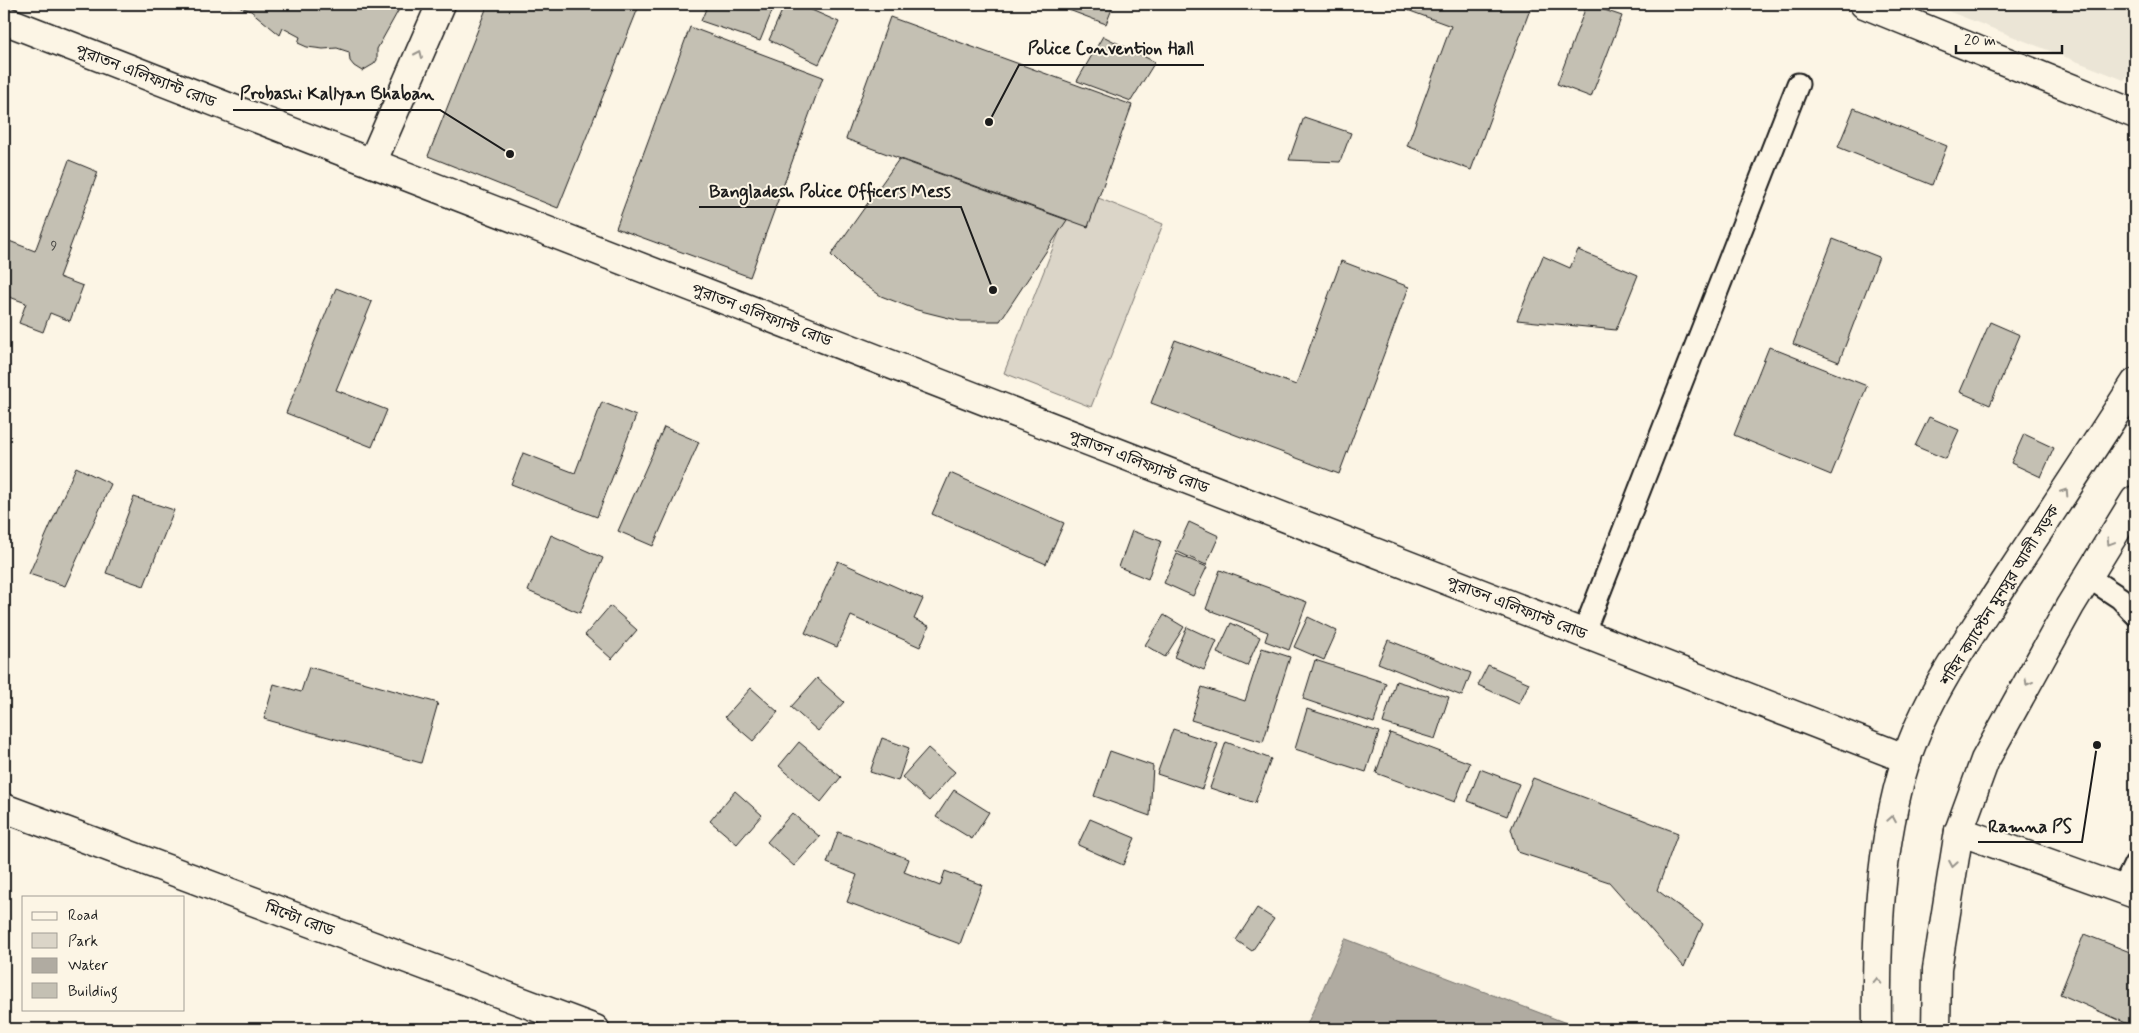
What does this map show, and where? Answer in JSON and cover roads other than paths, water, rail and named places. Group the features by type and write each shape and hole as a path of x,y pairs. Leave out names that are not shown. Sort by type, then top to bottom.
{"street":[{"path":"372,163 441,4"},
{"path":"1864,4 1904,12 2135,114"},
{"name":"পুরাতন এলিফ্যান্ট রোড","path":"4,20 1907,759"},
{"name":"শহিদ ক্যাপ্টেন মুনসুর আলী সড়ক","path":"1877,1029 1876,985 1882,882 1892,816 1907,759 1926,713 1962,648 2135,383"},
{"path":"1936,1029 1937,969 1959,831 1985,760 2070,606 2135,500"},
{"name":"মিন্টো রোড","path":"4,808 596,1029"},
{"path":"1959,831 2129,891"}],"lane":[{"path":"1584,632 1798,84"},
{"path":"2088,578 2120,598 2135,614"},
{"path":"2129,891 2135,864"}],"water":[{"path":"1346,939 1582,1029 1305,1029"}],"place":[{"name":"Police Convention Hall","path":"989,122"},
{"name":"Probashi Kallyan Bhaban","path":"510,154"},
{"name":"Bangladesh Police Officers Mess","path":"993,290"},
{"name":"Ramna PS","path":"2097,745"}]}
